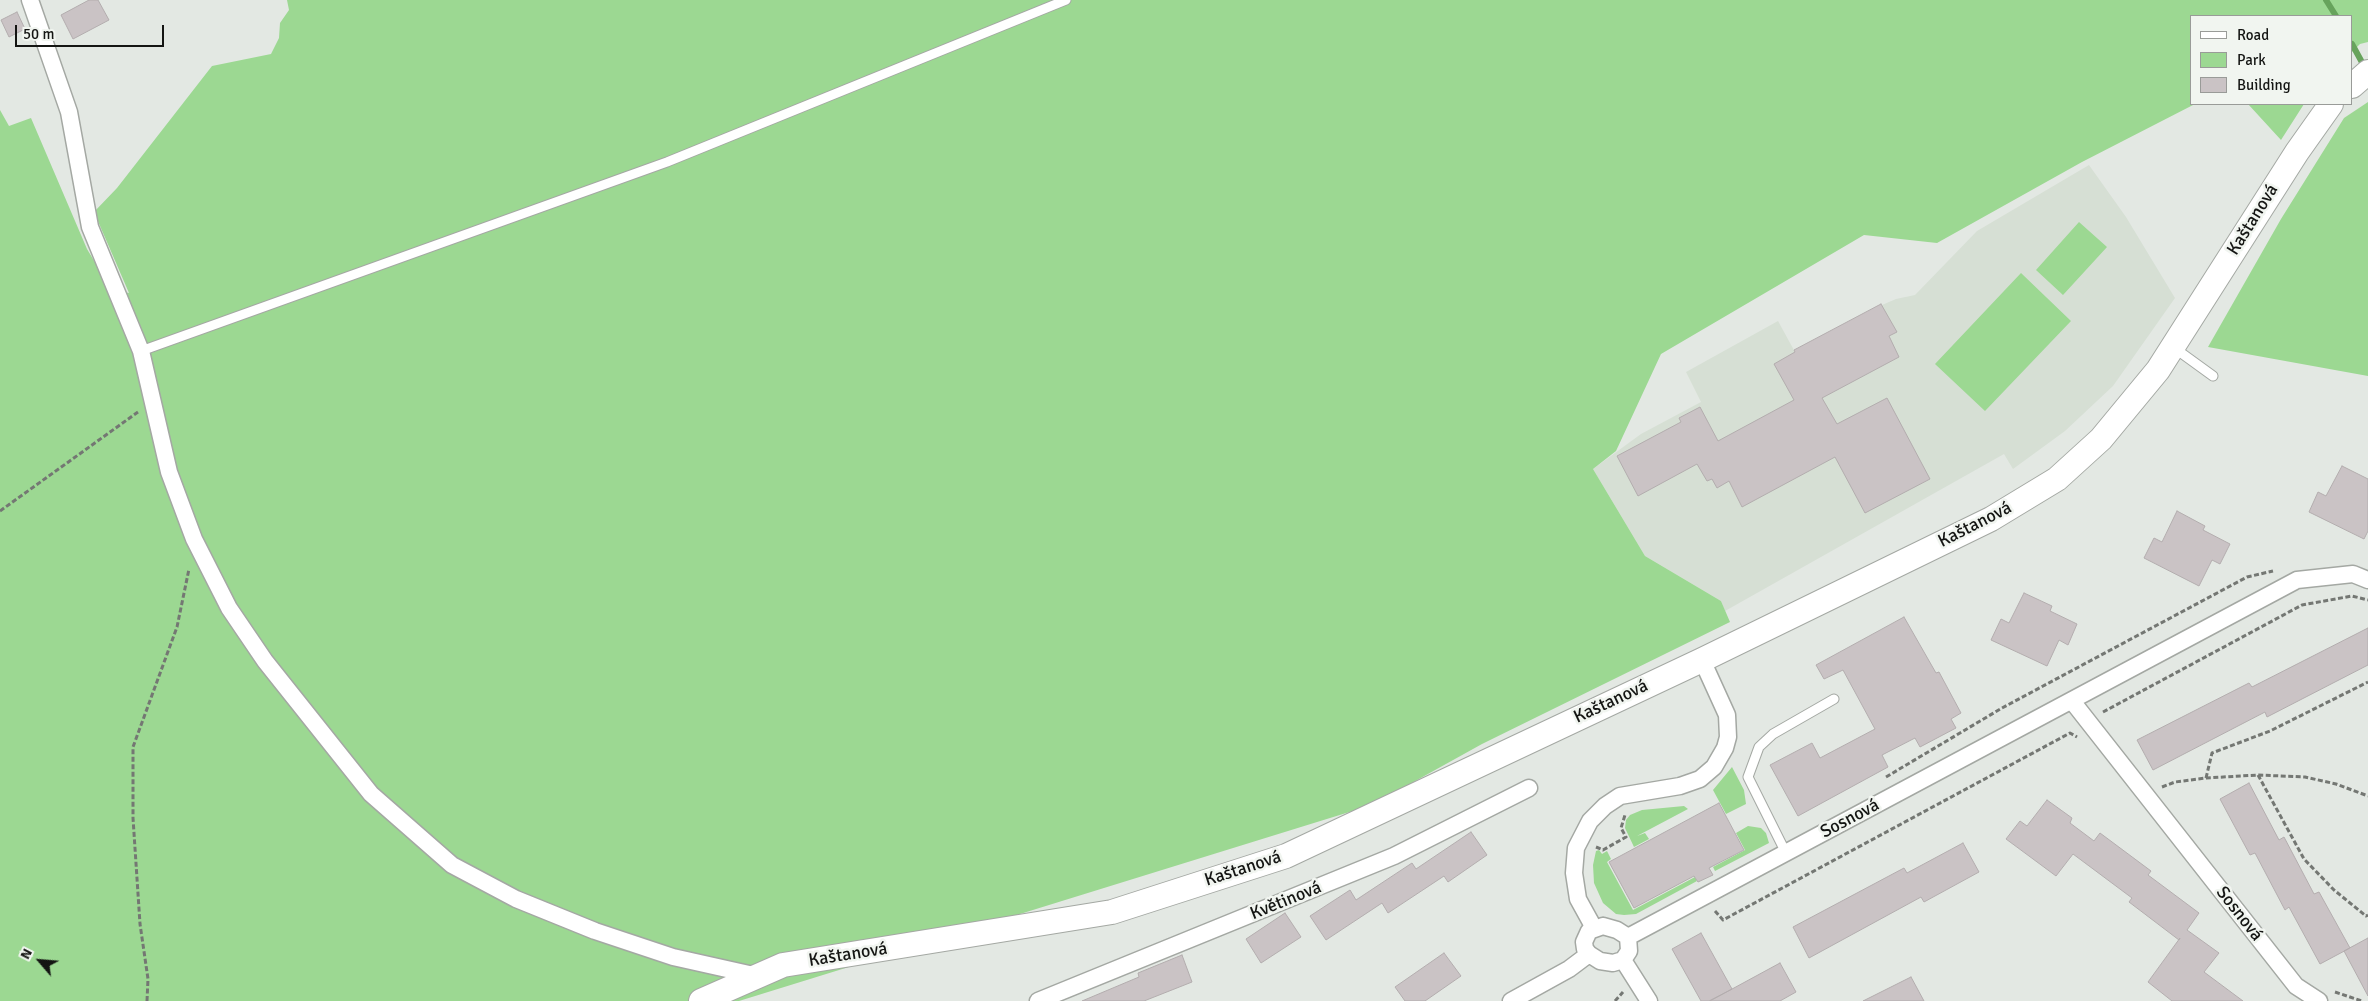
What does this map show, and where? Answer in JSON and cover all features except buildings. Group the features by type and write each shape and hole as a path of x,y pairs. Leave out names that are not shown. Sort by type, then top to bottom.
{"street":[{"path":"30,0 69,112 90,227 141,352 154,400 169,472 194,539 229,608 264,661 371,794 452,865 516,899 595,931 673,957 758,976"},
{"path":"2353,85 2368,72"},
{"name":"Kaštanová","path":"701,1001 783,965 1112,912 1286,856 1702,660 1991,519 2057,479 2101,439 2158,370 2297,152 2331,105"},
{"name":"Sosnová","path":"1628,938 2297,580 2353,574 2368,580"},
{"path":"1594,928 1578,899 1574,874 1576,848 1590,821 1605,806 1620,796 1687,784 1700,779 1714,767 1725,748 1728,737 1727,715 1702,660"},
{"name":"Sosnová","path":"2072,701 2296,986 2320,1001"},
{"name":"Květinová","path":"1038,1001 1368,867 1529,788"},
{"path":"1594,928 1610,928 1628,938 1629,951 1623,960 1608,963 1589,954 1584,942 1589,931 1594,928"},
{"path":"1512,1001 1569,969 1589,954"},
{"path":"1623,960 1649,1001"}],"lane":[{"path":"141,352 667,162 1066,0"},
{"path":"2172,347 2213,376"},
{"path":"1786,853 1748,777 1759,747 1773,734 1834,700"}],"path":[{"path":"0,511 154,400"},
{"path":"147,1001 148,979 140,924 133,818 133,747 177,627 194,539"},
{"path":"2098,714 2302,605 2352,596 2368,600"},
{"path":"2206,778 2212,753 2270,731 2368,682"},
{"path":"1705,914 1714,910 1723,920 2070,733 2082,740"},
{"path":"2258,774 2304,859 2334,890 2366,916 2368,915"},
{"path":"2154,791 2174,782 2258,774 2305,777 2336,784 2368,796"},
{"path":"1593,849 1599,847 1603,850 1626,837 1621,824 1628,812"},
{"path":"1615,1001 1627,987 1636,981"},
{"path":"2334,992 2362,1001"}],"shaded area":[{"path":"2089,165 2126,217 2175,298 2113,386 2065,431 2013,469 2004,454 1725,611 1721,601 1645,556 1593,469 1641,434 1701,402 1686,372 1778,321 1795,352 1882,305 1896,299 1915,295 1977,231"}],"green space":[{"path":"287,0 2368,0 2368,42 2360,44 2353,51 2353,15 2190,15 2190,105 2193,105 2082,162 1937,243 1864,235 1661,354 1616,451 1593,469 1645,556 1721,601 1730,622 1482,744 1372,805 739,1001 0,1001 0,110 9,126 31,118 87,249 111,289 129,293 94,212 117,188 212,66 271,54 279,38 280,23 289,10"},
{"path":"2368,102 2368,376 2208,347 2281,219 2344,118"},
{"path":"2249,105 2303,105 2281,140"},
{"path":"2079,222 2107,247 2063,295 2036,270"},
{"path":"2021,273 2071,321 1985,411 1935,364"},
{"path":"1732,767 1744,790 1746,804 1726,814 1713,790"},
{"path":"1684,806 1688,809 1637,836 1645,833 1649,839 1634,847 1625,828 1626,820 1630,815 1642,810"},
{"path":"1748,826 1761,828 1766,833 1769,843 1715,871 1713,867 1745,850 1736,833"},
{"path":"1599,850 1602,854 1607,851 1611,859 1607,862 1633,910 1695,877 1697,881 1636,914 1616,914 1603,903 1594,883 1593,865 1596,851"}],"waterway":[{"path":"2326,0 2335,15"},
{"path":"2353,46 2364,66"}]}
